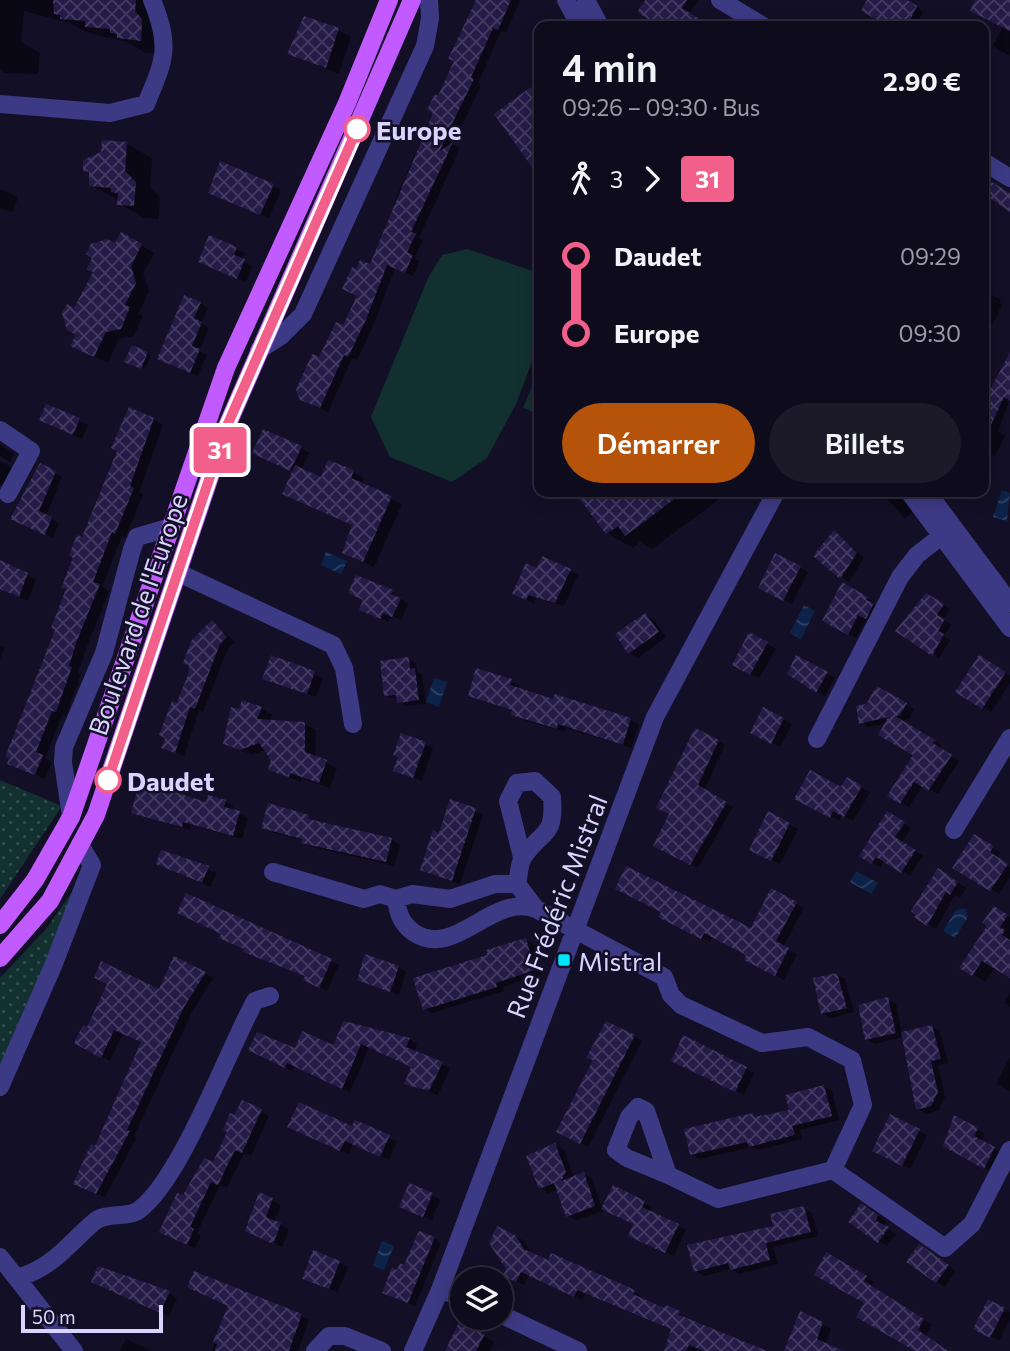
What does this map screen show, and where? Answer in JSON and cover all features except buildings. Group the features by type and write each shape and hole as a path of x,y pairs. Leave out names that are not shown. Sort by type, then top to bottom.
{"main road":[{"name":"Boulevard de l'Europe","path":"0,925 35,880 71,817 226,368 347,103 389,0"},
{"name":"Boulevard de l'Europe","path":"0,958 50,901 100,804 227,426 258,350 390,58 412,0"}],"street":[{"path":"0,104 110,113 146,104 162,65 165,38 152,0"},
{"path":"258,350 281,336 303,314 425,46 430,18 429,0"},
{"path":"566,0 577,21"},
{"path":"586,0 597,21"},
{"path":"720,0 755,21"},
{"path":"989,165 1010,178"},
{"path":"0,430 31,451 8,494"},
{"name":"Rue Frédéric Mistral","path":"413,1351 440,1290 655,717 773,497"},
{"path":"914,497 1010,603"},
{"path":"930,497 947,531 1010,628"},
{"path":"71,817 63,762 64,747 104,653 136,537 171,527"},
{"path":"817,739 900,577 917,555 947,531"},
{"path":"179,573 334,645 344,668 353,724"},
{"path":"954,830 1010,738"},
{"path":"0,1087 53,966 92,865 80,845"},
{"path":"522,857 517,884 536,909 664,977 671,995 681,1004 762,1043 808,1037 852,1060 863,1105 833,1170"},
{"path":"273,872 364,899 380,894 397,899 412,894 450,899 495,884 517,884"},
{"path":"397,899 398,914 407,928 422,938 443,939 511,907 536,909"},
{"path":"7,1268 53,1263 97,1219 133,1214 155,1194 189,1137 255,1001 270,996"},
{"path":"668,1175 718,1199 833,1170 945,1248 972,1224 1010,1150"},
{"path":"7,1268 74,1351"},
{"path":"440,1290 450,1293"},
{"path":"513,1320 578,1351"},
{"path":"315,1351 329,1336 345,1336 382,1351"}],"green space":[{"path":"467,249 534,271 534,356 517,402 487,458 452,482 390,457 371,417 428,278 442,255"},
{"path":"534,382 534,412 523,408"},
{"path":"0,780 62,806 0,899"},
{"path":"80,880 0,1068 0,978 47,928"}],"water":[{"path":"1002,490 1010,493 1007,521 993,517"},
{"path":"326,552 347,561 341,574 321,565"},
{"path":"804,605 815,611 801,639 790,633"},
{"path":"434,678 447,682 439,707 426,702"},
{"path":"856,871 878,883 871,894 850,882"},
{"path":"965,908 968,917 955,938 943,931 956,910"},
{"path":"382,1241 394,1246 384,1270 373,1265"}],"bus line":[{"name":"31","path":"108,780 227,426 357,129"}],"place":[{"name":"Europe","path":"357,129"},
{"name":"Daudet","path":"108,780"},
{"name":"Mistral","path":"564,960"}]}
